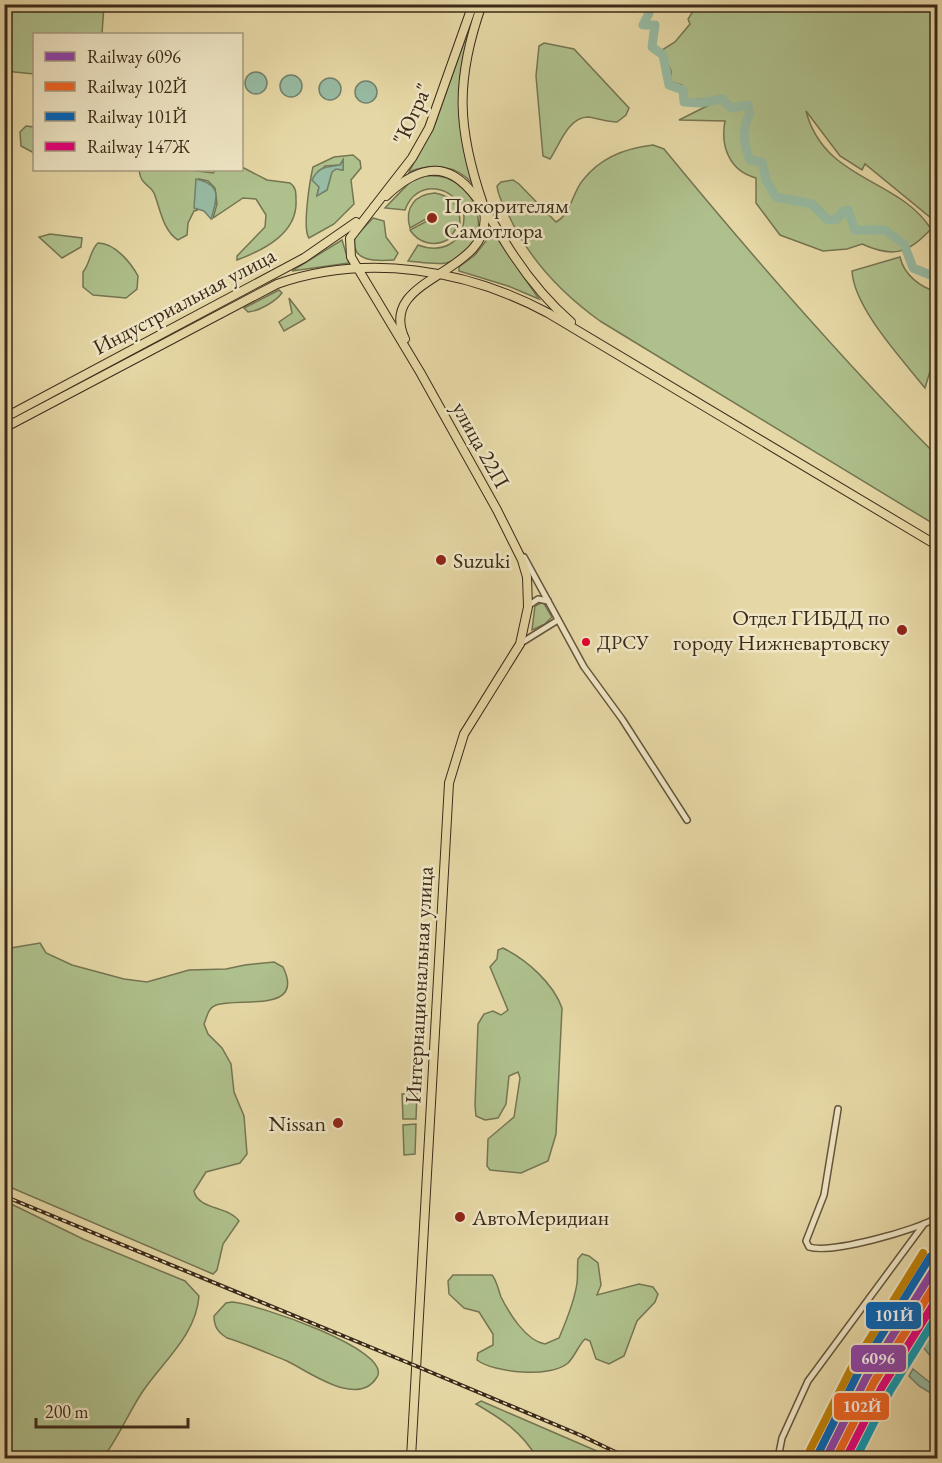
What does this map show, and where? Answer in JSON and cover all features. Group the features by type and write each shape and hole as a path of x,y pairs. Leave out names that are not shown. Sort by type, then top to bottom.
{"main road":[{"name":"\"Югра\"","path":"374,207 412,158 429,128 474,4"},
{"name":"\"Югра\"","path":"482,4 465,58 462,96 467,149 483,204"},
{"path":"598,341 570,321 545,296 514,256 483,204 463,181 440,171 415,174 391,190 374,207 350,238 350,251 358,269 442,273 507,292 598,341 938,546"},
{"path":"442,273 465,257 479,242 485,222 483,204"},
{"name":"Индустриальная улица","path":"4,418 304,258 342,234 374,207"},
{"name":"Индустриальная улица","path":"4,428 269,288 305,276 358,269"},
{"name":"улица 22П","path":"358,269 420,372 511,536"},
{"name":"улица 22П","path":"420,372 402,333 400,313 410,295 442,273"},
{"name":"Интернациональная улица","path":"411,1458 448,790 455,757 464,734 520,644 526,625 528,606 525,569 511,536"}],"street":[{"path":"511,536 584,667 622,719 687,820"},
{"path":"528,606 537,598 549,602"},
{"path":"520,644 534,633 558,620"},
{"path":"526,625 528,632 534,633"},
{"path":"838,1109 824,1195 806,1241 807,1245 813,1248 868,1241 924,1224 938,1217"},
{"path":"778,1458 782,1438 808,1381 924,1224"}],"shaded area":[{"path":"932,4 937,9 937,223 865,164 862,170 840,156 806,111 815,134 829,152 845,166 900,199 917,212 931,229 915,244 900,251 891,252 862,244 847,249 823,251 780,235 756,203 756,178 739,170 729,157 724,140 725,121 679,120 723,98 687,100 682,85 671,82 671,71 662,50 675,42 690,24 688,19 697,5"},
{"path":"4,5 104,5 102,33 33,33 33,74 5,71"},
{"path":"477,5 479,5 464,54 459,94 463,134 473,184 459,172 443,167 426,167 409,172 435,124"},
{"path":"544,43 574,49 629,108 626,115 617,122 581,118 565,133 550,159 543,156 536,76 539,46"},
{"path":"256,72 264,75 267,83 264,91 256,94 248,91 245,83 248,75"},
{"path":"291,75 299,78 302,86 299,94 291,97 283,94 280,86 283,78"},
{"path":"330,78 338,81 341,89 338,97 330,100 322,97 319,89 322,81"},
{"path":"366,81 374,84 377,92 374,100 366,103 358,100 355,92 358,84"},
{"path":"26,126 33,127 33,152 21,146 20,132"},
{"path":"653,145 664,149 797,306 937,456 937,526 600,321 559,287 536,261 517,232 502,201 497,186 501,182 513,180 519,184 556,222 565,214 583,180 597,166 614,155"},
{"path":"353,155 360,161 361,168 351,180 354,204 334,224 309,238 306,215 313,167 334,157","holes":["343,160 343,170 332,171 327,190 317,195 319,187 314,177 325,166 340,165"]},
{"path":"343,160 343,170 336,169 332,172 327,190 317,196 319,187 312,180 317,172 323,168 340,165"},
{"path":"243,168 267,180 290,183 295,190 295,212 285,231 268,245 237,260 237,256 265,227 266,215 256,199 243,198 213,218 217,204 215,188 208,181 199,179 196,210 198,210 194,211 188,223 187,235 178,240 173,236 165,225 154,193 143,182 139,171 213,173 215,171 243,171"},
{"path":"425,176 444,177 460,185 471,197 477,212 478,228 474,243 463,255 446,263 408,261 418,245 443,247 456,239 463,225 464,216 460,205 453,197 436,189 427,189 410,200 405,210 385,208 411,181"},
{"path":"196,179 211,185 216,194 211,219 204,211 194,208"},
{"path":"435,193 441,194 454,203 460,223 449,239 438,243 428,243 418,238 410,230 427,221 436,222 436,214 429,213 426,219 410,228 409,214 410,208 417,199"},
{"path":"373,218 384,221 386,237 398,253 394,260 366,259 357,252 355,237"},
{"path":"937,223 937,243 931,238"},
{"path":"492,233 539,299 508,286 459,271 459,267 475,255"},
{"path":"50,234 82,238 81,247 62,258 39,237"},
{"path":"342,240 349,263 292,271 295,269"},
{"path":"98,243 116,250 127,260 138,276 137,289 126,298 93,295 83,287 83,272"},
{"path":"900,257 909,275 925,287 937,292 937,366 931,368 925,388 870,317 861,301 852,271"},
{"path":"279,290 282,293 266,306 248,312 244,308"},
{"path":"289,298 305,319 284,331 279,322 292,313"},
{"path":"543,602 552,617 545,624 532,630 535,606"},
{"path":"40,943 46,953 72,965 124,979 147,982 189,970 226,969 274,962 283,967 288,982 285,992 278,998 213,1006 204,1024 208,1034 222,1048 231,1064 234,1092 244,1116 247,1154 240,1163 206,1172 194,1191 201,1202 234,1216 239,1221 223,1244 217,1270 213,1274 5,1185 5,949"},
{"path":"503,948 521,959 546,981 562,1008 556,1134 548,1161 521,1173 490,1170 487,1166 488,1139 514,1117 520,1078 518,1072 509,1076 506,1104 498,1118 485,1120 476,1116 475,1105 478,1024 484,1014 493,1011 501,1015 508,1010 490,967 497,959 498,950"},
{"path":"417,1093 416,1119 403,1119 402,1094"},
{"path":"416,1124 415,1154 404,1155 403,1125"},
{"path":"5,1201 83,1239 185,1281 199,1296 197,1310 185,1336 149,1382 103,1458 5,1458"},
{"path":"582,1254 598,1263 601,1285 597,1295 639,1284 653,1287 658,1294 655,1302 637,1321 624,1356 609,1364 596,1359 590,1341 585,1339 568,1363 549,1371 509,1371 477,1360 478,1353 493,1345 493,1334 479,1312 464,1308 449,1294 448,1281 453,1275 492,1275 513,1318 531,1338 545,1344 559,1338 570,1311 577,1283 578,1259"},
{"path":"937,1299 937,1364 923,1347 919,1336"},
{"path":"232,1302 292,1319 344,1342 365,1354 377,1366 377,1377 369,1386 346,1389 320,1379 287,1361 227,1338 217,1329 214,1316 226,1303"},
{"path":"913,1369 937,1388 937,1397 919,1386 909,1376"},
{"path":"481,1401 613,1458 537,1458 511,1427 476,1404"}],"waterway":[{"path":"630,4 634,8 640,4"},
{"path":"647,4 649,13 643,25 655,25 652,47 663,55 669,85 683,90 684,102 700,103 722,99 731,108 748,105 750,114 745,125 744,137 748,154 750,160 762,162 766,180 776,197 812,204 828,220 837,219 848,210 855,230 885,230 904,244 913,268 938,278"}],"railway":[{"path":"4,1196 416,1366 580,1435 628,1458"}],"rail line":[{"name":"101Й","path":"818,1454 858,1373 930,1257"},
{"name":"6096","path":"826,1458 866,1378 938,1263"},
{"name":"102Й","path":"836,1458 874,1382 938,1280"},
{"name":"147Ж","path":"846,1458 882,1387 938,1297"}],"transit line":[{"path":"810,1450 851,1369 923,1253"},
{"path":"856,1458 890,1391 938,1314"}],"place":[{"name":"Покорителям Самотлора","path":"432,218"},
{"name":"Suzuki","path":"441,560"},
{"name":"Отдел ГИБДД по городу Нижневартовску","path":"902,630"},
{"name":"ДРСУ","path":"586,642"},
{"name":"Nissan","path":"338,1123"},
{"name":"АвтоМеридиан","path":"460,1217"}]}
